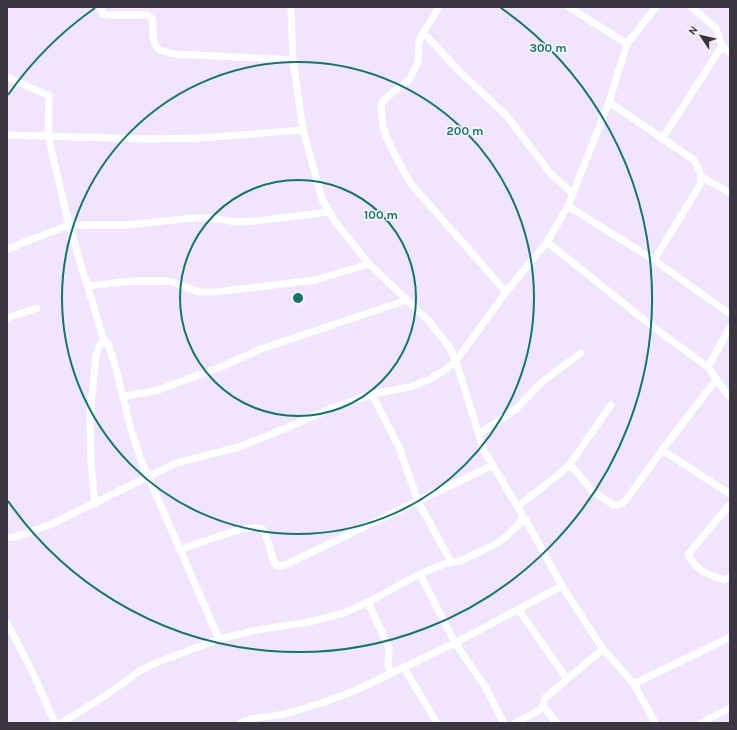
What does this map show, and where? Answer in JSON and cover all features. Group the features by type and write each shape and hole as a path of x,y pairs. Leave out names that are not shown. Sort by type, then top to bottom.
{"street":[{"path":"100,7 103,14 106,15 148,15 153,20 153,39 159,49 175,54 293,60"},
{"path":"292,7 293,60 303,130 322,199 329,212 369,264 429,321 450,348 456,360 484,451 518,506 562,586 603,649 634,684 655,723"},
{"path":"440,7 419,43 418,62 409,80 383,101 383,128 399,163 412,185 506,292"},
{"path":"569,7 627,44"},
{"path":"7,538 52,524 96,504 176,463 239,447 332,408 372,394 410,387 430,379 445,370 456,360 506,292 547,242 568,206 572,192 609,102 627,44 656,7"},
{"path":"691,7 716,28 722,46 730,53"},
{"path":"424,33 460,72 507,116 550,173 572,192"},
{"path":"662,139 722,46"},
{"path":"7,77 49,96 48,136 69,225 104,341 108,344 114,362 130,426 148,477 172,529 179,550 218,639"},
{"path":"609,102 694,160 702,177 700,184 654,260"},
{"path":"7,135 144,139 200,138 303,130"},
{"path":"702,177 730,193"},
{"path":"568,206 654,260 730,314"},
{"path":"7,249 69,225 127,226 192,218 209,218 238,222 329,212"},
{"path":"547,242 653,327 708,367 716,380 730,397"},
{"path":"88,286 131,281 169,281 199,292 216,292 315,280 369,264"},
{"path":"123,396 162,389 224,366 261,349 407,300"},
{"path":"7,318 37,308"},
{"path":"708,367 730,328"},
{"path":"96,504 91,462 90,415 96,355 99,346 104,341"},
{"path":"479,434 516,409 543,381 581,353"},
{"path":"570,464 592,491 614,505 621,504 626,500 716,380"},
{"path":"372,394 399,447 418,501 451,562"},
{"path":"518,506 570,464 611,406"},
{"path":"662,450 730,494"},
{"path":"179,550 239,530 258,527 261,528 264,533 275,564 278,566 283,565 493,465"},
{"path":"730,504 688,554 694,565 705,574 725,580 730,577"},
{"path":"61,723 105,696 140,671 158,662 218,639 344,613 420,574 451,562 460,561 494,545 507,536 524,517"},
{"path":"420,574 455,644 484,685 504,723"},
{"path":"240,723 251,719 285,714 322,703 354,691 455,644 562,586"},
{"path":"368,602 389,648 388,665 392,674"},
{"path":"518,610 567,680"},
{"path":"7,623 32,671 55,723"},
{"path":"634,684 730,637"},
{"path":"515,723 540,710 546,698 603,649"},
{"path":"404,668 437,723"},
{"path":"543,706 556,723"},
{"path":"701,723 730,708"}]}
